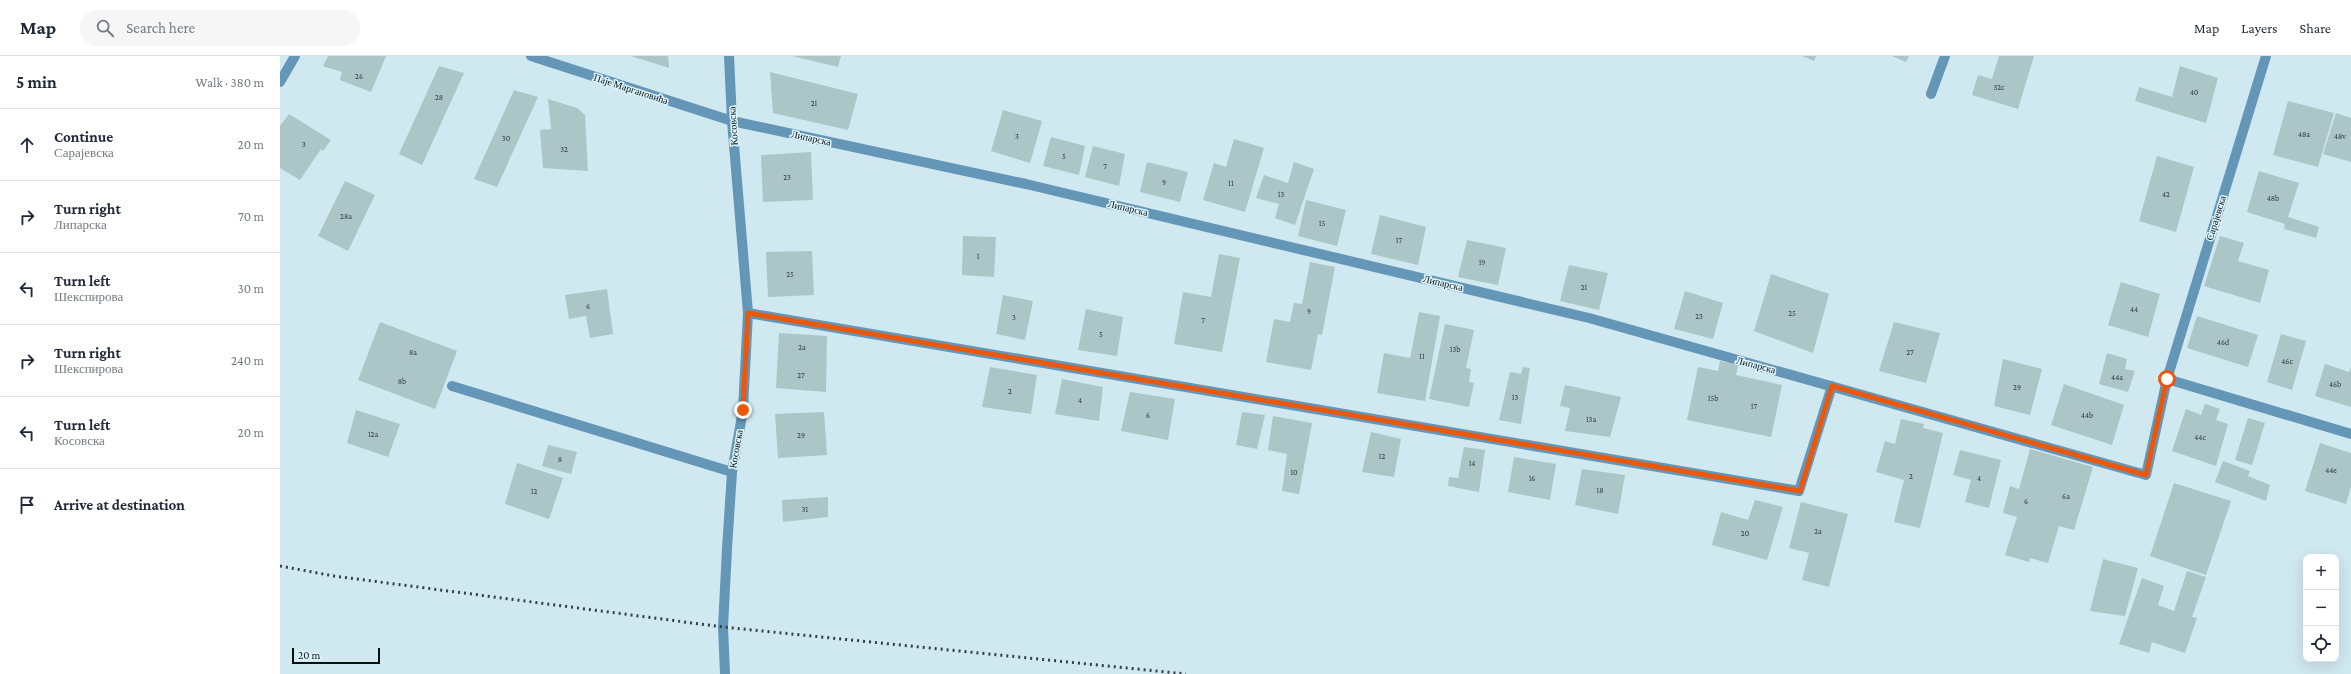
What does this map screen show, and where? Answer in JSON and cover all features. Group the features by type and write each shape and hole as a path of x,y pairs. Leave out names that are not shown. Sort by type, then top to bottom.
{"street":[{"path":"280,82 295,56"},
{"name":"Паје Маргановића","path":"531,56 732,122"},
{"name":"Косовска","path":"725,674 723,627 732,472 743,410 748,313 732,122 729,56"},
{"path":"1931,94 1945,56"},
{"name":"Сарајевска","path":"2146,475 2167,379 2266,56"},
{"name":"Липарска","path":"732,122 1026,184 1589,318 2146,475"},
{"path":"748,313 1800,491 1832,386"},
{"path":"2167,379 2351,434"},
{"path":"452,386 732,472"}],"building":[{"path":"328,56 386,56 371,92 340,80 342,72 323,66"},
{"path":"631,56 668,56 669,68"},
{"path":"792,56 841,56 838,67"},
{"path":"1802,56 1816,56 1814,61"},
{"path":"1892,56 1909,56 1906,62"},
{"path":"1999,56 2034,56 2018,109 1972,95 1978,75 1992,79"},
{"path":"439,66 464,73 422,165 399,154"},
{"path":"2180,66 2218,78 2206,123 2135,101 2139,87 2172,97"},
{"path":"770,72 858,94 848,130 773,113"},
{"path":"514,90 538,97 497,187 474,179"},
{"path":"548,99 577,108 585,115 588,171 543,168 540,130 551,129"},
{"path":"2288,101 2334,113 2318,167 2273,155"},
{"path":"1003,110 1042,121 1030,163 991,151"},
{"path":"2336,113 2351,118 2351,162 2323,154"},
{"path":"289,114 331,140 323,151 321,149 300,180 280,168 280,126"},
{"path":"1051,137 1085,146 1079,175 1043,166"},
{"path":"1234,139 1264,148 1245,212 1203,200 1214,163 1226,167"},
{"path":"1093,146 1125,154 1119,186 1085,177"},
{"path":"811,152 813,200 763,202 761,155"},
{"path":"2157,156 2194,167 2176,232 2139,221"},
{"path":"1147,162 1188,172 1180,202 1140,192"},
{"path":"1294,162 1314,169 1295,225 1275,218 1279,204 1256,198 1264,175 1288,183"},
{"path":"2259,171 2299,183 2288,217 2319,227 2316,238 2284,229 2285,224 2247,212"},
{"path":"345,181 375,195 348,251 318,236"},
{"path":"1306,200 1346,210 1337,246 1298,236"},
{"path":"1380,215 1426,227 1418,265 1371,254"},
{"path":"963,236 996,237 994,277 962,275"},
{"path":"2220,236 2244,243 2238,261 2269,270 2260,303 2204,286"},
{"path":"1467,240 1506,248 1498,285 1458,277"},
{"path":"812,251 814,295 768,297 766,252"},
{"path":"1219,254 1240,258 1222,352 1174,344 1183,292 1211,297"},
{"path":"1310,262 1335,267 1322,335 1318,334 1311,370 1266,362 1274,319 1290,322 1294,303 1302,304"},
{"path":"1569,265 1608,273 1599,310 1560,301"},
{"path":"1771,274 1829,294 1813,353 1754,331"},
{"path":"2121,282 2160,294 2148,337 2108,325"},
{"path":"607,289 613,334 590,338 586,316 569,319 565,295"},
{"path":"1685,291 1723,303 1713,339 1674,329"},
{"path":"1003,295 1033,301 1025,340 996,334"},
{"path":"1086,309 1123,317 1117,356 1078,350"},
{"path":"1419,312 1440,316 1425,401 1377,393 1384,353 1410,358"},
{"path":"2197,316 2258,335 2248,367 2187,348"},
{"path":"380,322 457,351 435,409 358,380"},
{"path":"1894,322 1940,333 1926,383 1879,371"},
{"path":"1445,324 1474,330 1466,368 1471,369 1469,382 1474,383 1469,407 1429,399"},
{"path":"779,333 827,336 826,392 776,388"},
{"path":"2281,334 2306,341 2292,390 2267,382"},
{"path":"2107,353 2127,359 2125,369 2135,371 2128,392 2099,384"},
{"path":"2003,359 2042,369 2030,415 1994,406"},
{"path":"1720,361 1738,365 1736,375 1782,385 1771,437 1687,420 1698,367 1718,371"},
{"path":"2325,364 2349,372 2351,367 2351,407 2315,396"},
{"path":"990,367 1037,375 1031,414 982,407"},
{"path":"1523,367 1530,368 1521,424 1499,420 1510,372 1521,374"},
{"path":"1062,379 1103,387 1099,421 1055,414"},
{"path":"2064,384 2124,405 2112,445 2051,425"},
{"path":"1565,385 1621,397 1610,437 1565,431 1570,408 1560,406"},
{"path":"1130,392 1175,399 1168,440 1121,431"},
{"path":"2205,404 2220,409 2216,420 2228,424 2216,466 2172,451 2186,409 2201,415"},
{"path":"356,410 400,424 388,457 347,443"},
{"path":"824,412 827,455 778,458 775,414"},
{"path":"1242,412 1265,415 1257,449 1236,445"},
{"path":"1273,416 1312,423 1299,494 1282,491 1287,454 1268,450"},
{"path":"2248,418 2265,423 2252,465 2235,460"},
{"path":"1901,419 1924,424 1923,428 1943,433 1920,528 1894,522 1904,480 1876,472 1885,441 1895,444"},
{"path":"1371,432 1401,439 1394,477 1362,472"},
{"path":"2320,443 2351,453 2351,487 2346,504 2305,491"},
{"path":"548,445 577,452 571,474 542,466"},
{"path":"1464,447 1485,450 1479,492 1448,486 1449,477 1458,478"},
{"path":"2030,449 2093,467 2074,530 2059,526 2048,563 2030,558 2029,562 2005,555 2017,517 2003,513 2010,486 2019,489"},
{"path":"1960,450 2001,460 1989,508 1965,502 1971,480 1953,475"},
{"path":"1514,457 1556,464 1550,500 1508,492"},
{"path":"2223,461 2250,471 2248,476 2270,485 2266,501 2215,482"},
{"path":"517,463 563,478 549,519 505,504"},
{"path":"1582,469 1625,475 1618,514 1575,505"},
{"path":"2174,483 2231,501 2206,575 2150,556"},
{"path":"828,497 828,517 783,522 782,500"},
{"path":"1755,500 1783,507 1767,560 1712,545 1721,512 1748,520"},
{"path":"1801,502 1848,514 1829,587 1802,580 1809,553 1789,548"},
{"path":"2103,559 2138,568 2125,616 2090,611"},
{"path":"2187,571 2206,577 2192,617 2197,618 2185,653 2152,642 2149,653 2119,644 2142,578 2164,586 2158,605 2174,611"}],"railway":[{"path":"280,566 334,576 723,627 1186,674"}],"route":[{"path":"743,410 748,313 1800,491 1832,386 2146,475 2167,379"}]}
